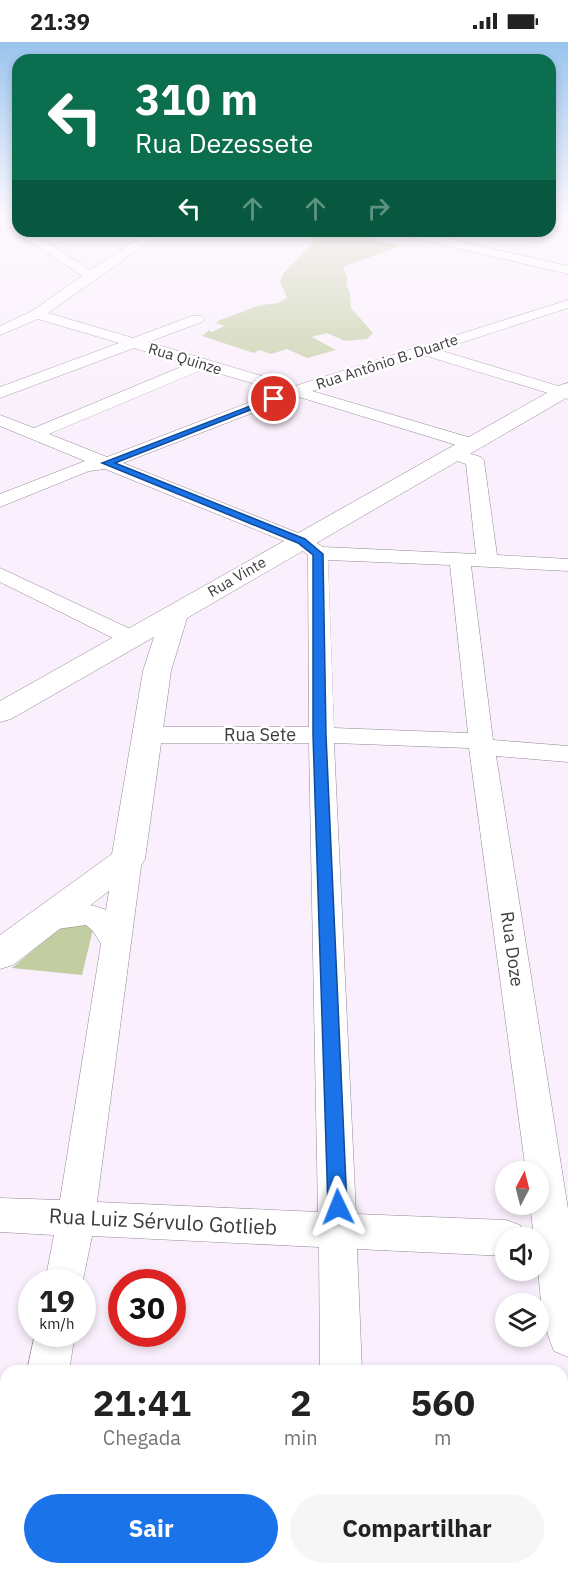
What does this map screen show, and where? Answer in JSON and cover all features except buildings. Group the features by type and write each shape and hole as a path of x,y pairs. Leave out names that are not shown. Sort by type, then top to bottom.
{"main road":[{"name":"Rua Vinte","path":"0,713 176,612 309,547 463,449 566,392"},
{"path":"0,955 128,859 157,672 176,612"},
{"path":"131,638 148,653 157,672"}],"street":[{"path":"0,331 37,314 79,286"},
{"name":"Rua Antônio B. Duarte","path":"0,501 85,466 106,463 295,391 568,304"},
{"name":"Rua Quinze","path":"37,314 295,391 463,449 475,461 473,560"},
{"path":"0,393 197,319"},
{"path":"423,350 566,392"},
{"path":"33,434 201,364"},
{"path":"0,420 309,547 473,560 568,564"},
{"name":"Rua Antônio B. Duarte","path":"0,512 97,472 106,463"},
{"path":"309,547 320,735 339,1230 341,1365"},
{"name":"Rua Doze","path":"473,560 482,744 568,1337"},
{"path":"0,574 131,638"},
{"name":"Rua Sete","path":"147,735 320,735 482,744 568,754"},
{"path":"66,1269 76,1219 128,859"},
{"path":"50,919 77,914 100,919 108,926 116,944"},
{"name":"Rua Luiz Sérvulo Gotlieb","path":"0,1215 495,1237"},
{"path":"49,1365 53,1347"}],"green space":[{"path":"282,286 346,286 350,292 351,308 373,333 367,339 345,341 327,333 312,337 336,350 307,358 287,349 271,354 259,350 254,353 202,336 209,330 212,332 224,326 216,323 220,320 261,305 279,303 287,298"},
{"path":"70,919 95,921 82,975 12,968"}],"route":[{"path":"274,399 106,463 301,541 318,554 320,735 338,1207"}]}
